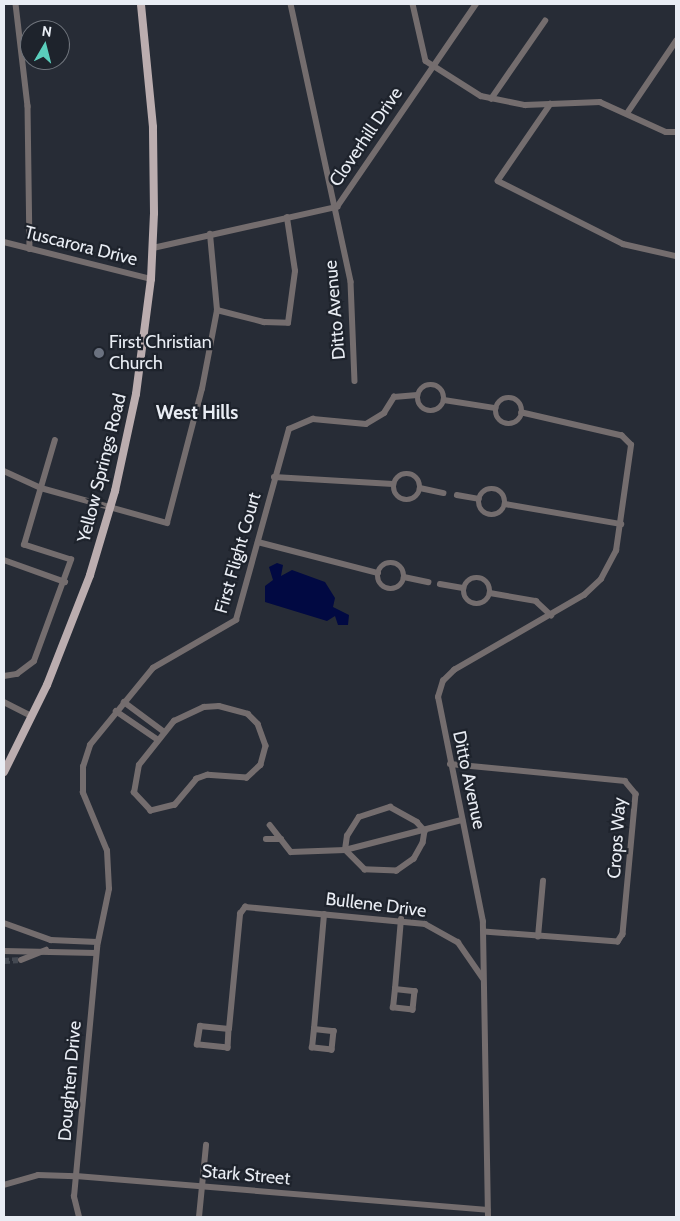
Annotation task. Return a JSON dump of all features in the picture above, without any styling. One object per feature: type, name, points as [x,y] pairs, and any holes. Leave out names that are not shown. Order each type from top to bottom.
[{"type":"main road","name":"Yellow Springs Road","points":[[4,772],[32,716],[76,614],[111,506],[136,394],[151,279],[153,248],[153,127],[141,4]]},
{"type":"street","points":[[16,4],[28,106],[30,249]]},
{"type":"street","name":"Ditto Avenue","points":[[292,4],[337,207],[351,282],[355,381]]},
{"type":"street","points":[[413,4],[424,58],[432,66],[491,99],[551,104],[594,102],[628,112],[666,132],[676,132]]},
{"type":"street","name":"Cloverhill Drive","points":[[153,248],[337,207],[476,4]]},
{"type":"street","points":[[491,99],[545,21]]},
{"type":"street","points":[[628,112],[676,41]]},
{"type":"street","points":[[551,104],[498,181],[623,244],[676,256]]},
{"type":"street","points":[[217,310],[264,322],[288,323],[295,271],[287,218]]},
{"type":"street","points":[[4,471],[41,488],[111,506],[167,524],[202,389],[217,310],[210,234]]},
{"type":"street","name":"Tuscarora Drive","points":[[4,242],[151,279]]},
{"type":"street","points":[[433,384],[442,390],[444,400],[438,409],[428,411],[420,405],[417,395],[423,386],[433,384]]},
{"type":"street","name":"First Flight Court","points":[[97,948],[110,872],[104,840],[85,800],[82,777],[90,745],[153,668],[176,652],[233,625],[258,542],[286,434],[295,424],[313,419],[358,425],[371,422],[394,397],[417,395]]},
{"type":"street","points":[[511,398],[520,403],[522,413],[516,422],[506,424],[498,418],[496,408],[501,400],[511,398]]},
{"type":"street","points":[[444,400],[496,408]]},
{"type":"street","name":"Ditto Avenue","points":[[488,1217],[483,979],[484,932],[438,697],[443,681],[454,670],[550,615],[601,579],[614,559],[621,524],[629,441],[522,413]]},
{"type":"street","points":[[4,676],[17,674],[34,662],[65,582],[71,560],[24,545],[55,440]]},
{"type":"street","points":[[274,478],[394,484],[409,473],[420,488],[443,493]]},
{"type":"street","points":[[394,484],[396,494],[404,500],[415,498],[420,488]]},
{"type":"street","points":[[494,489],[503,494],[505,504],[501,512],[487,515],[479,499],[485,491],[494,489]]},
{"type":"street","points":[[457,495],[479,499]]},
{"type":"street","points":[[505,504],[621,524]]},
{"type":"street","points":[[258,542],[378,573]]},
{"type":"street","points":[[4,560],[65,582]]},
{"type":"street","points":[[378,573],[392,562],[404,577],[428,582]]},
{"type":"street","points":[[378,573],[380,583],[389,589],[399,586],[404,577]]},
{"type":"street","points":[[440,584],[463,588],[479,577],[490,593],[536,601],[550,615]]},
{"type":"street","points":[[463,588],[468,601],[474,604],[481,604],[490,593]]},
{"type":"street","points":[[4,702],[32,716]]},
{"type":"street","points":[[124,702],[163,731]]},
{"type":"street","points":[[204,707],[232,708],[258,724],[266,756],[246,778],[202,777],[175,805],[155,812],[138,800],[133,785],[139,765],[163,731],[204,707]]},
{"type":"street","points":[[116,711],[157,739]]},
{"type":"street","name":"Crops Way","points":[[450,764],[620,780],[635,789],[621,938],[607,943],[484,932]]},
{"type":"street","points":[[345,850],[355,822],[379,808],[406,812],[425,832]]},
{"type":"street","points":[[270,825],[292,852],[345,850],[425,832],[462,820]]},
{"type":"street","points":[[345,850],[365,870],[387,874],[414,859],[425,832]]},
{"type":"street","points":[[266,839],[281,839]]},
{"type":"street","points":[[538,937],[543,881]]},
{"type":"street","name":"Bullene Drive","points":[[229,1029],[242,908],[401,920],[445,932],[470,956],[483,979]]},
{"type":"street","points":[[314,1029],[334,1030],[332,1050],[312,1048],[324,914]]},
{"type":"street","points":[[395,989],[415,991],[413,1010],[393,1008],[401,920]]},
{"type":"street","points":[[4,923],[51,940],[97,948]]},
{"type":"street","points":[[4,951],[97,948]]},
{"type":"street","name":"Doughten Drive","points":[[79,1217],[76,1176],[97,948]]},
{"type":"street","points":[[20,960],[46,949]]},
{"type":"street","points":[[470,956],[484,951]]},
{"type":"street","points":[[203,1025],[229,1029],[228,1048],[197,1045],[203,1025]]},
{"type":"street","points":[[199,1217],[206,1145]]},
{"type":"street","name":"Stark Street","points":[[4,1185],[38,1175],[76,1176],[488,1210]]},
{"type":"shaded area","points":[[277,563],[283,565],[281,576],[292,570],[325,582],[335,598],[333,607],[349,615],[348,625],[338,625],[335,616],[327,621],[265,602],[265,586],[273,580],[269,567]]},
{"type":"tunnel","points":[[4,961],[21,960]]},
{"type":"place","name":"First Christian Church","points":[[99,353]]},
{"type":"district","name":"West Hills","points":[[197,413]]}]
